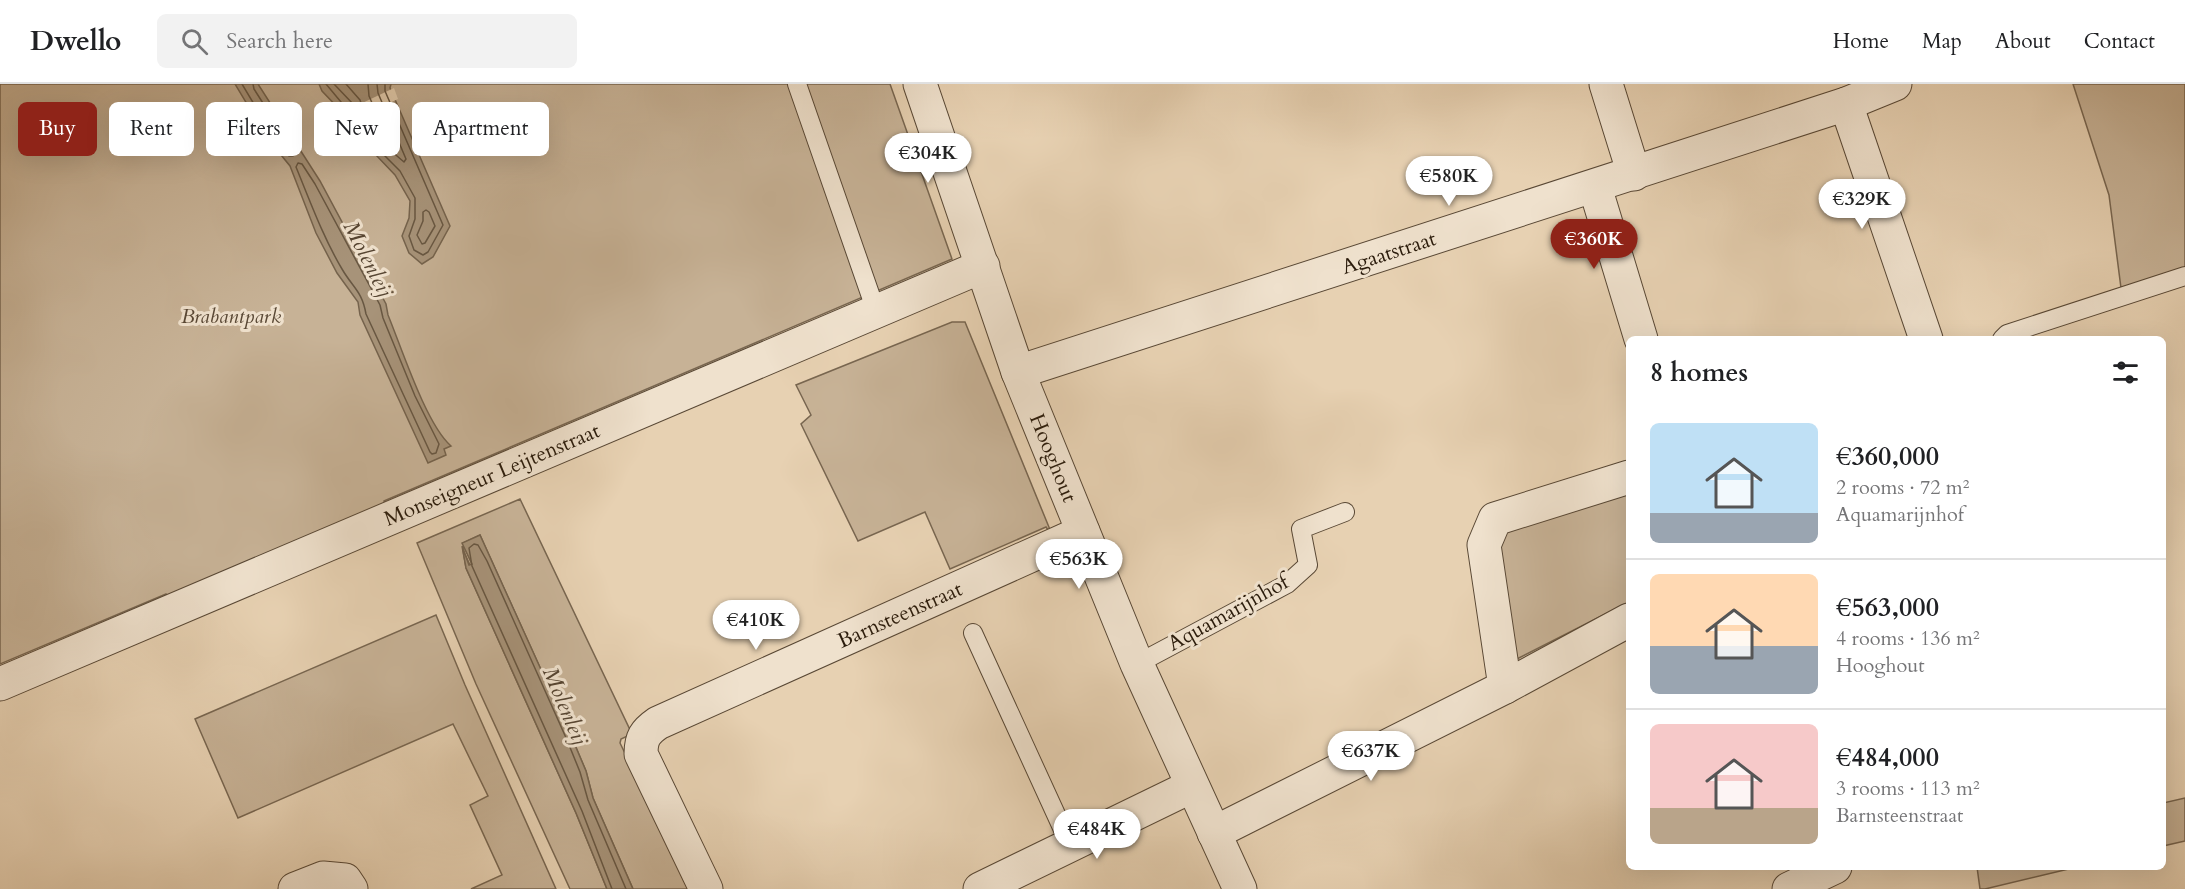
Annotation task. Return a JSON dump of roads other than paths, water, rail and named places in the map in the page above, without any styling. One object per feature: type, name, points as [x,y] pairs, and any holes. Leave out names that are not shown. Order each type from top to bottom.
[{"type":"street","points":[[1606,84],[1634,174]]},
{"type":"street","name":"Agaatstraat","points":[[1018,372],[1595,187],[1846,104],[1895,84]]},
{"type":"street","name":"Hooghout","points":[[929,86],[1018,372],[1137,664],[1240,889]]},
{"type":"street","points":[[1846,104],[1925,336]]},
{"type":"street","points":[[1595,187],[1640,336]]},
{"type":"street","name":"Monseigneur Leijtenstraat","points":[[0,684],[984,266]]},
{"type":"street","points":[[1505,687],[1484,545],[1495,519],[1626,478]]},
{"type":"street","name":"Barnsteenstraat","points":[[705,889],[641,754],[643,735],[658,723],[1083,532]]},
{"type":"street","points":[[1214,833],[1505,687],[1626,622]]},
{"type":"street","points":[[980,889],[1192,786]]},
{"type":"street","points":[[1789,889],[1829,870]]},
{"type":"street","points":[[295,889],[322,878],[345,880],[351,889]]},
{"type":"lane","points":[[797,84],[876,311]]},
{"type":"lane","points":[[2005,336],[2185,276]]},
{"type":"lane","name":"Aquamarijnhof","points":[[1137,664],[1287,584],[1308,565],[1301,529],[1345,513]]},
{"type":"lane","points":[[973,633],[1070,845]]},
{"type":"water","points":[[235,84],[258,84],[270,102],[246,102]]},
{"type":"water","points":[[319,84],[391,84],[390,88],[396,102],[332,102]]},
{"type":"water","points":[[400,111],[412,139],[412,156],[420,156],[450,226],[433,257],[422,264],[409,253],[402,236],[409,218],[410,201],[395,175],[377,156],[400,156]]},
{"type":"water","points":[[302,153],[320,181],[386,304],[407,366],[424,404],[451,446],[444,449],[446,455],[428,463],[360,315],[358,302],[337,273],[316,233],[290,166],[282,156],[302,156]]},
{"type":"water","points":[[480,535],[572,738],[586,771],[593,798],[633,889],[607,889],[576,813],[466,568],[462,546],[469,565],[472,564],[462,543]]},
{"type":"water label","name":"Molenleij","points":[[368,259]]},
{"type":"water label","name":"Molenleij","points":[[565,706]]},
{"type":"park label","name":"Brabantpark","points":[[231,316]]}]
